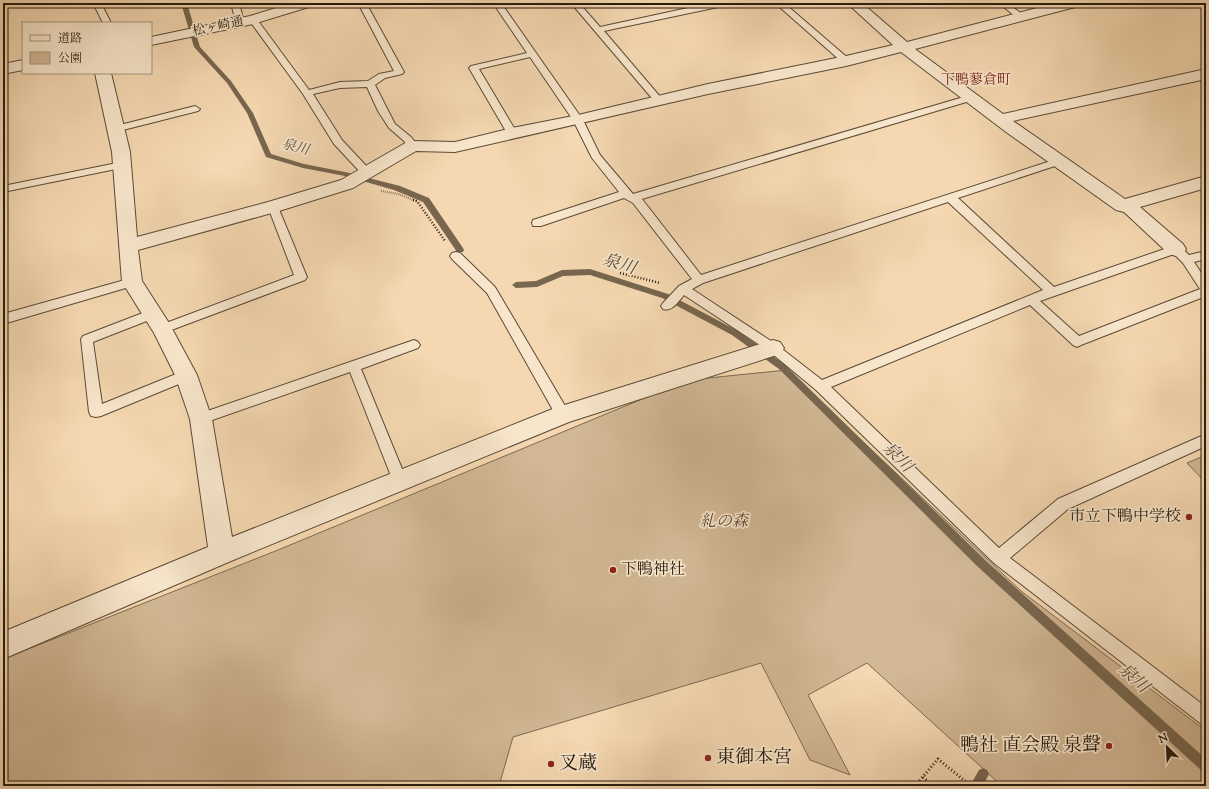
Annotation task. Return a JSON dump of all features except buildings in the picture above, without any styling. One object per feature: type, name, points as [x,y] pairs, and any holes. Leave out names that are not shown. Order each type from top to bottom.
[{"type":"street","name":"松ヶ崎通","points":[[152,41],[246,21],[307,3]]},
{"type":"street","points":[[854,3],[904,47],[970,98],[1001,119],[1057,162],[1122,206],[1130,207],[1182,254]]},
{"type":"street","points":[[128,246],[273,207],[345,185],[412,146],[455,148],[512,133],[846,61],[1074,3]]},
{"type":"street","points":[[3,69],[22,65]]},
{"type":"street","points":[[103,74],[121,152],[132,282],[158,322],[186,375],[201,419],[222,553]]},
{"type":"street","points":[[1001,119],[1206,74]]},
{"type":"street","points":[[1122,206],[1206,182]]},
{"type":"street","points":[[3,646],[222,553],[563,415],[773,348]]},
{"type":"lane","points":[[3,5],[15,3]]},
{"type":"lane","points":[[97,3],[106,22]]},
{"type":"lane","points":[[235,3],[246,21],[307,93],[338,142],[366,172]]},
{"type":"lane","points":[[307,93],[340,84],[370,84],[382,76],[399,72],[362,3]]},
{"type":"lane","points":[[497,3],[578,120],[596,156],[629,195],[637,200],[699,280]]},
{"type":"lane","points":[[575,3],[659,101]]},
{"type":"lane","points":[[599,30],[723,3]]},
{"type":"lane","points":[[779,3],[846,61]]},
{"type":"lane","points":[[1003,3],[1020,16]]},
{"type":"lane","points":[[512,133],[474,68],[533,54]]},
{"type":"lane","points":[[370,84],[393,127],[408,138],[412,146]]},
{"type":"lane","points":[[537,223],[629,195],[970,98]]},
{"type":"lane","points":[[116,128],[195,109]]},
{"type":"lane","points":[[667,306],[683,289],[699,280],[1057,162]]},
{"type":"lane","points":[[3,188],[122,165]]},
{"type":"lane","points":[[950,197],[1052,292]]},
{"type":"lane","points":[[186,375],[96,412],[87,339],[158,322],[301,276],[273,207]]},
{"type":"lane","points":[[1032,300],[1077,342],[1206,290],[1182,254]]},
{"type":"lane","points":[[821,386],[1052,292],[1182,254],[1206,255]]},
{"type":"lane","points":[[456,256],[491,290],[563,415]]},
{"type":"lane","points":[[3,319],[132,282]]},
{"type":"lane","points":[[683,289],[773,348],[821,386],[998,558],[1206,717]]},
{"type":"lane","points":[[201,419],[414,344]]},
{"type":"lane","points":[[353,365],[400,481]]},
{"type":"lane","points":[[998,558],[1063,504],[1206,440]]},
{"type":"path","points":[[345,185],[358,184],[417,200],[456,256]]},
{"type":"path","points":[[620,272],[683,289]]},
{"type":"path","points":[[915,786],[938,759],[971,786]]},
{"type":"path","points":[[923,777],[933,786]]},
{"type":"green space","name":"糺の森","points":[[787,370],[1021,591],[1206,731],[1206,786],[1002,786],[867,663],[808,695],[850,775],[810,760],[761,663],[513,737],[499,786],[3,786],[3,659],[278,550],[688,380]]},
{"type":"green space","points":[[1206,455],[1206,483],[1187,463]]},
{"type":"waterway","name":"泉川","points":[[184,3],[197,47],[229,82],[250,113],[268,155],[303,166],[345,174],[397,188],[426,200],[460,250]]},
{"type":"waterway","name":"泉川","points":[[516,285],[537,284],[562,273],[590,272],[665,296],[735,333],[782,367],[981,563],[1206,767]]},
{"type":"waterway","points":[[976,786],[983,774]]},
{"type":"place","name":"市立下鴨中学校","points":[[1189,517]]},
{"type":"place","name":"下鴨神社","points":[[613,570]]},
{"type":"place","name":"鴨社 直会殿 泉聲","points":[[1109,746]]},
{"type":"place","name":"東御本宮","points":[[708,758]]},
{"type":"place","name":"叉蔵","points":[[551,764]]},
{"type":"district","name":"下鴨蓼倉町","points":[[976,81]]}]
